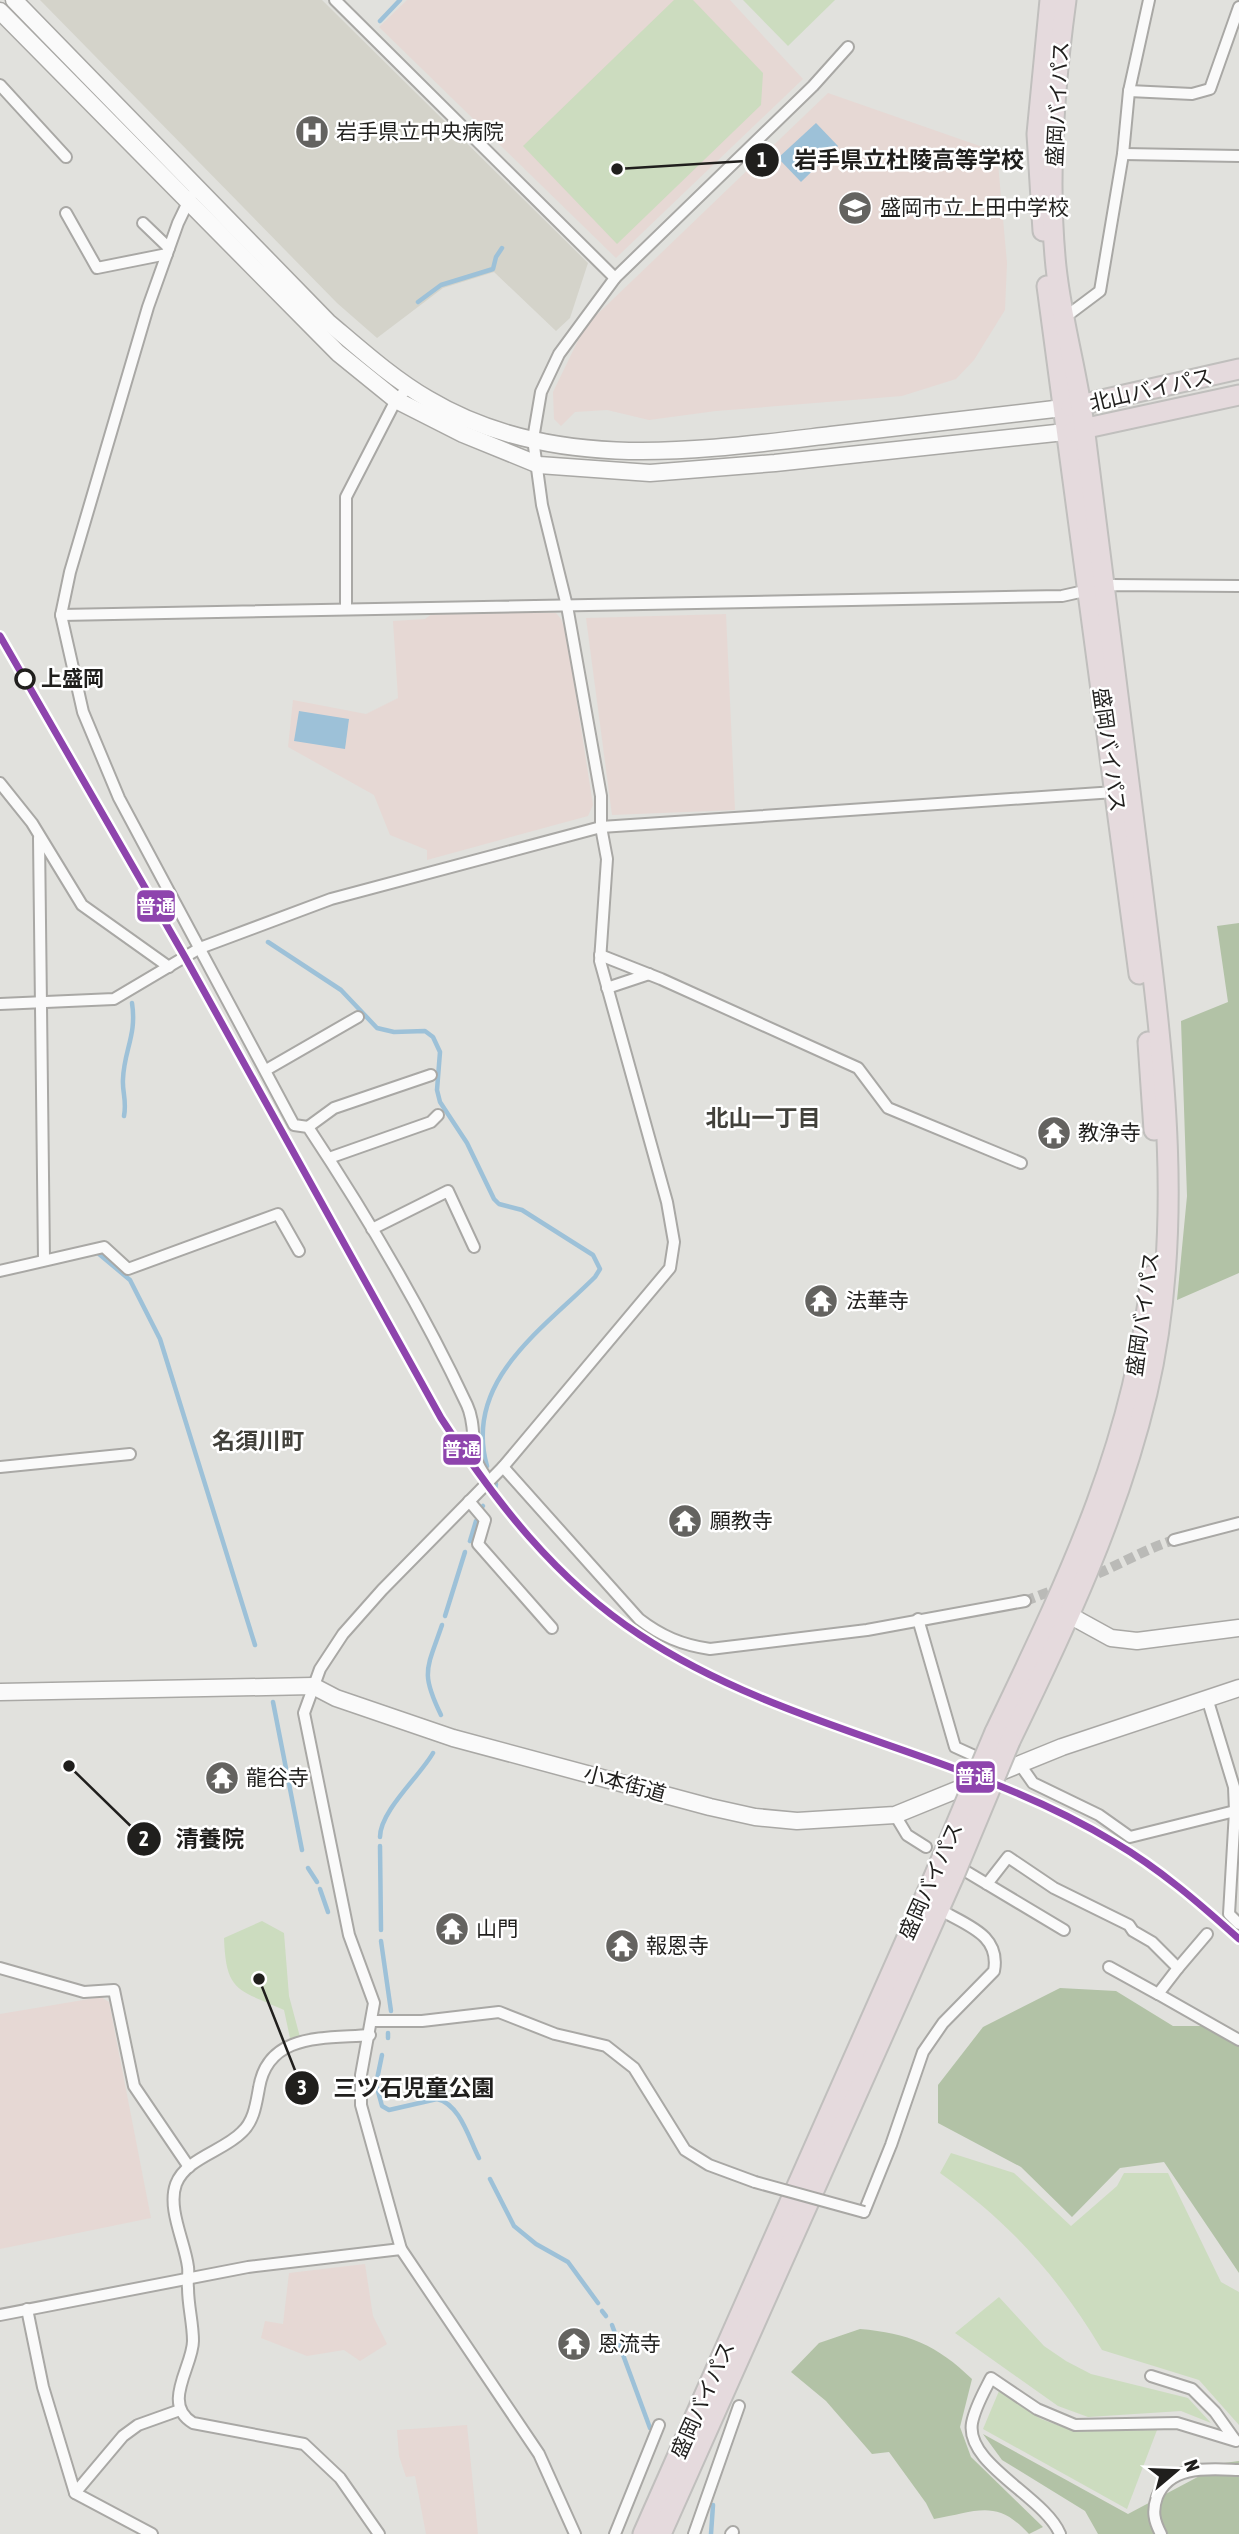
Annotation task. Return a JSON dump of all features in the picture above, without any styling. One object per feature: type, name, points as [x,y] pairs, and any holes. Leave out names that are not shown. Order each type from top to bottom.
[{"type":"highway","name":"盛岡バイパス","points":[[1050,0],[1037,134],[1048,302],[1072,407],[1085,429],[1094,588],[1115,792],[1150,1066],[1155,1182],[1152,1265],[1142,1347],[1122,1434],[1063,1612]]},
{"type":"highway","name":"盛岡バイパス","points":[[661,2534],[939,1909],[1003,1737],[1114,1506],[1148,1392],[1161,1310],[1167,1199],[1166,1087],[1094,588],[1065,432],[1072,407],[1056,265],[1053,149],[1058,56],[1066,0]]},
{"type":"highway","name":"北山バイパス","points":[[1072,407],[1239,369]]},
{"type":"highway","name":"北山バイパス","points":[[1065,432],[1239,395]]},
{"type":"highway","name":"盛岡バイパス","points":[[643,2534],[687,2435],[952,1874]]},
{"type":"street","points":[[15,0],[328,322],[428,400],[467,418],[533,439],[568,446],[645,453],[721,448],[1072,407]]},
{"type":"street","points":[[335,0],[615,278]]},
{"type":"street","points":[[1064,318],[1100,291],[1124,153],[1129,91],[1149,0]]},
{"type":"street","points":[[1129,91],[1192,94],[1210,89],[1239,7]]},
{"type":"street","points":[[0,11],[338,353],[396,400],[463,434],[538,465],[650,473],[775,464],[1065,432]]},
{"type":"street","points":[[575,2534],[555,2482],[539,2454],[401,2249],[361,2105],[361,2075],[374,2003],[349,1935],[304,1713],[320,1669],[343,1634],[382,1590],[503,1467],[670,1268],[674,1242],[667,1202],[600,956],[607,859],[601,827],[601,796],[567,606],[542,505],[533,439],[541,392],[559,354],[615,278],[813,86],[848,47]]},
{"type":"street","points":[[0,85],[66,157]]},
{"type":"street","points":[[1124,153],[1239,156]]},
{"type":"street","points":[[195,184],[168,251],[70,572],[61,615],[83,712],[119,798],[294,1125],[308,1127],[334,1108],[431,1075]]},
{"type":"street","points":[[66,214],[97,268],[168,251]]},
{"type":"street","points":[[143,223],[168,251]]},
{"type":"street","points":[[346,607],[346,497],[396,400],[410,386]]},
{"type":"street","points":[[61,615],[346,607],[567,606],[1062,596],[1094,588],[1239,586]]},
{"type":"street","points":[[0,783],[32,823],[82,905],[169,967]]},
{"type":"street","points":[[0,1004],[114,999],[200,948],[331,899],[601,827],[1115,792]]},
{"type":"street","points":[[39,838],[44,1259]]},
{"type":"street","points":[[600,956],[649,974],[858,1068],[888,1108],[1021,1163]]},
{"type":"street","points":[[607,988],[649,974]]},
{"type":"street","points":[[266,1070],[358,1017]]},
{"type":"street","points":[[329,1158],[431,1122],[438,1115]]},
{"type":"street","points":[[308,1127],[372,1229],[469,1410],[476,1460],[488,1481]]},
{"type":"street","points":[[372,1229],[448,1191],[474,1247]]},
{"type":"street","points":[[0,1271],[104,1247],[128,1269],[278,1214],[299,1251]]},
{"type":"street","points":[[0,1466],[130,1454]]},
{"type":"street","points":[[503,1467],[639,1619],[678,1643],[710,1649],[846,1633],[1025,1601]]},
{"type":"street","points":[[469,1501],[485,1520],[478,1544],[552,1628]]},
{"type":"street","points":[[1174,1540],[1239,1522]]},
{"type":"street","points":[[1063,1612],[1111,1638],[1138,1641],[1239,1628]]},
{"type":"street","points":[[918,1619],[955,1747],[977,1757],[1007,1758],[1021,1766],[1033,1783],[1099,1815],[1130,1837],[1235,1811]]},
{"type":"street","name":"小本街道","points":[[0,1692],[313,1686],[336,1698],[453,1738],[755,1817],[845,1820],[895,1815],[1021,1766],[1062,1747],[1239,1688]]},
{"type":"street","points":[[1207,1698],[1234,1787],[1235,1885],[1229,1913],[1239,1924]]},
{"type":"street","points":[[895,1815],[907,1835],[926,1847]]},
{"type":"street","points":[[987,1884],[1009,1857],[1054,1888],[1129,1925],[1133,1931],[1152,1942],[1178,1968]]},
{"type":"street","points":[[952,1874],[987,1884],[1064,1930]]},
{"type":"street","points":[[372,2021],[422,2021],[499,2012],[555,2034],[606,2046],[634,2068],[685,2150],[709,2165],[755,2182],[864,2212],[891,2145],[922,2052],[943,2023],[994,1971],[996,1951],[986,1936],[939,1909]]},
{"type":"street","points":[[1158,1994],[1208,1934]]},
{"type":"street","points":[[1109,1967],[1239,2040]]},
{"type":"street","points":[[0,1968],[84,1992],[114,1990],[134,2086],[189,2167]]},
{"type":"street","points":[[370,2035],[303,2041],[274,2054],[262,2071],[248,2125],[241,2134],[189,2167],[179,2178],[174,2196],[188,2278],[193,2345],[183,2370],[180,2410],[185,2419],[193,2423],[292,2442],[312,2449],[340,2478],[379,2534]]},
{"type":"street","points":[[0,2315],[248,2267],[401,2249]]},
{"type":"street","points":[[27,2309],[43,2387],[75,2493],[152,2534]]},
{"type":"street","points":[[1152,2376],[1192,2389],[1215,2412],[1238,2442]]},
{"type":"street","points":[[1060,2534],[1044,2511],[986,2458],[974,2443],[972,2422],[991,2378],[1037,2409],[1075,2425],[1177,2423],[1238,2442]]},
{"type":"street","points":[[694,2534],[714,2484],[728,2432],[739,2406]]},
{"type":"street","points":[[75,2493],[130,2431],[180,2410]]},
{"type":"street","points":[[714,2415],[727,2425],[728,2432]]},
{"type":"street","points":[[615,2534],[659,2426]]},
{"type":"street","points":[[1161,2534],[1154,2511],[1160,2489],[1168,2482],[1188,2471],[1239,2470]]},
{"type":"shaded area","name":"岩手県立中央病院","points":[[40,0],[322,0],[588,263],[570,318],[556,331],[494,272],[443,288],[377,338],[337,303]]},
{"type":"shaded area","points":[[407,0],[730,0],[803,79],[616,258],[379,27]]},
{"type":"shaded area","name":"盛岡市立上田中学校","points":[[828,93],[997,152],[1007,263],[1005,310],[974,360],[956,379],[902,396],[716,411],[649,420],[607,410],[575,412],[561,426],[554,419],[553,392],[585,326]]},
{"type":"shaded area","points":[[433,613],[556,613],[561,619],[566,632],[593,805],[588,816],[427,860],[427,850],[390,835],[374,795],[288,747],[293,700],[366,714],[398,698],[393,621],[425,619]]},
{"type":"shaded area","points":[[726,614],[735,810],[612,815],[586,618]]},
{"type":"shaded area","points":[[101,1997],[109,2002],[151,2218],[0,2249],[0,2014]]},
{"type":"shaded area","points":[[365,2264],[373,2316],[387,2344],[360,2361],[344,2350],[307,2356],[261,2338],[265,2321],[283,2324],[289,2273]]},
{"type":"shaded area","points":[[467,2425],[478,2534],[426,2534],[415,2476],[406,2477],[399,2456],[397,2430]]},
{"type":"green space","points":[[674,0],[693,0],[763,73],[761,105],[617,244],[523,146]]},
{"type":"green space","points":[[743,0],[835,0],[788,46]]},
{"type":"green space","points":[[1239,923],[1239,1273],[1177,1300],[1187,1196],[1181,1021],[1228,1002],[1217,926]]},
{"type":"green space","points":[[262,1921],[284,1933],[289,1996],[300,2037],[290,2038],[284,2010],[238,1987],[228,1970],[224,1938]]},
{"type":"green space","points":[[1060,1988],[1116,1991],[1173,2026],[1206,2026],[1239,2045],[1239,2273],[1164,2162],[1120,2168],[1072,2217],[1021,2167],[938,2123],[938,2085],[983,2027]]},
{"type":"green space","points":[[951,2153],[1014,2173],[1071,2226],[1117,2186],[1124,2173],[1168,2173],[1221,2282],[1239,2292],[1239,2425],[1199,2380],[1102,2350],[1068,2298],[1031,2253],[989,2212],[940,2173]]},
{"type":"green space","points":[[999,2297],[1044,2346],[1066,2361],[1091,2374],[1188,2398],[1211,2423],[1181,2411],[1088,2417],[1058,2406],[955,2333]]},
{"type":"green space","points":[[860,2329],[893,2334],[921,2343],[946,2357],[972,2379],[960,2427],[971,2457],[1043,2527],[1029,2534],[1006,2515],[985,2510],[934,2519],[926,2503],[889,2452],[872,2454],[826,2401],[791,2372],[819,2343]]},
{"type":"green space","points":[[999,2391],[1041,2419],[1074,2431],[1157,2430],[1127,2509],[983,2429]]},
{"type":"green space","points":[[983,2434],[1128,2514],[1224,2463],[1239,2461],[1239,2534],[1098,2534],[1085,2511],[1002,2460]]},
{"type":"water","points":[[816,123],[838,146],[801,182],[778,158]]},
{"type":"water","points":[[299,711],[349,719],[345,749],[294,741]]},
{"type":"waterway","points":[[380,21],[400,0]]},
{"type":"waterway","points":[[418,302],[441,285],[493,269],[502,248]]},
{"type":"waterway","points":[[268,942],[341,990],[377,1028],[394,1032],[425,1031],[433,1037],[440,1052],[437,1090],[440,1102],[467,1143],[494,1199],[499,1204],[522,1210],[593,1255],[600,1269],[512,1359],[497,1383],[486,1408],[483,1436],[487,1466]]},
{"type":"waterway","points":[[124,1116],[123,1079],[132,1033],[132,1003]]},
{"type":"waterway","points":[[99,1254],[130,1280],[160,1339],[255,1645]]},
{"type":"waterway","points":[[494,1494],[496,1484]]},
{"type":"waterway","points":[[470,1541],[476,1521]]},
{"type":"waterway","points":[[445,1616],[465,1552]]},
{"type":"waterway","points":[[441,1715],[430,1689],[428,1670],[442,1625]]},
{"type":"waterway","points":[[273,1702],[302,1850]]},
{"type":"waterway","points":[[380,1837],[386,1816],[433,1753]]},
{"type":"waterway","points":[[380,1846],[381,1930]]},
{"type":"waterway","points":[[308,1868],[317,1882]]},
{"type":"waterway","points":[[320,1889],[328,1912]]},
{"type":"waterway","points":[[381,1941],[391,2011]]},
{"type":"waterway","points":[[388,2033],[388,2038]]},
{"type":"waterway","points":[[382,2055],[376,2084],[382,2106],[389,2110],[437,2099],[445,2102],[463,2123],[479,2158]]},
{"type":"waterway","points":[[490,2179],[514,2226],[536,2244],[568,2262],[598,2303]]},
{"type":"waterway","points":[[602,2311],[606,2316]]},
{"type":"waterway","points":[[612,2325],[650,2428]]},
{"type":"waterway","points":[[711,2534],[713,2505]]},
{"type":"tunnel","points":[[1084,1579],[1174,1540]]},
{"type":"tunnel","points":[[1025,1601],[1062,1587]]},
{"type":"transit line","name":"普通","points":[[0,636],[185,957],[441,1418],[506,1509],[554,1564],[581,1590],[640,1635],[696,1668],[815,1719],[998,1785],[1057,1811],[1114,1842],[1163,1875],[1239,1939]]},
{"type":"place","name":"岩手県立中央病院","points":[[312,132]]},
{"type":"place","name":"岩手県立杜陵高等学校","points":[[617,169]]},
{"type":"place","name":"盛岡市立上田中学校","points":[[855,208]]},
{"type":"place","name":"上盛岡","points":[[25,679]]},
{"type":"place","name":"教浄寺","points":[[1054,1133]]},
{"type":"place","name":"法華寺","points":[[821,1301]]},
{"type":"place","name":"願教寺","points":[[685,1521]]},
{"type":"place","name":"清養院","points":[[69,1766]]},
{"type":"place","name":"龍谷寺","points":[[222,1778]]},
{"type":"place","name":"山門","points":[[452,1929]]},
{"type":"place","name":"報恩寺","points":[[622,1946]]},
{"type":"place","name":"三ツ石児童公園","points":[[259,1979]]},
{"type":"place","name":"恩流寺","points":[[574,2344]]},
{"type":"district","name":"北山一丁目","points":[[763,1118]]},
{"type":"district","name":"名須川町","points":[[258,1441]]}]
